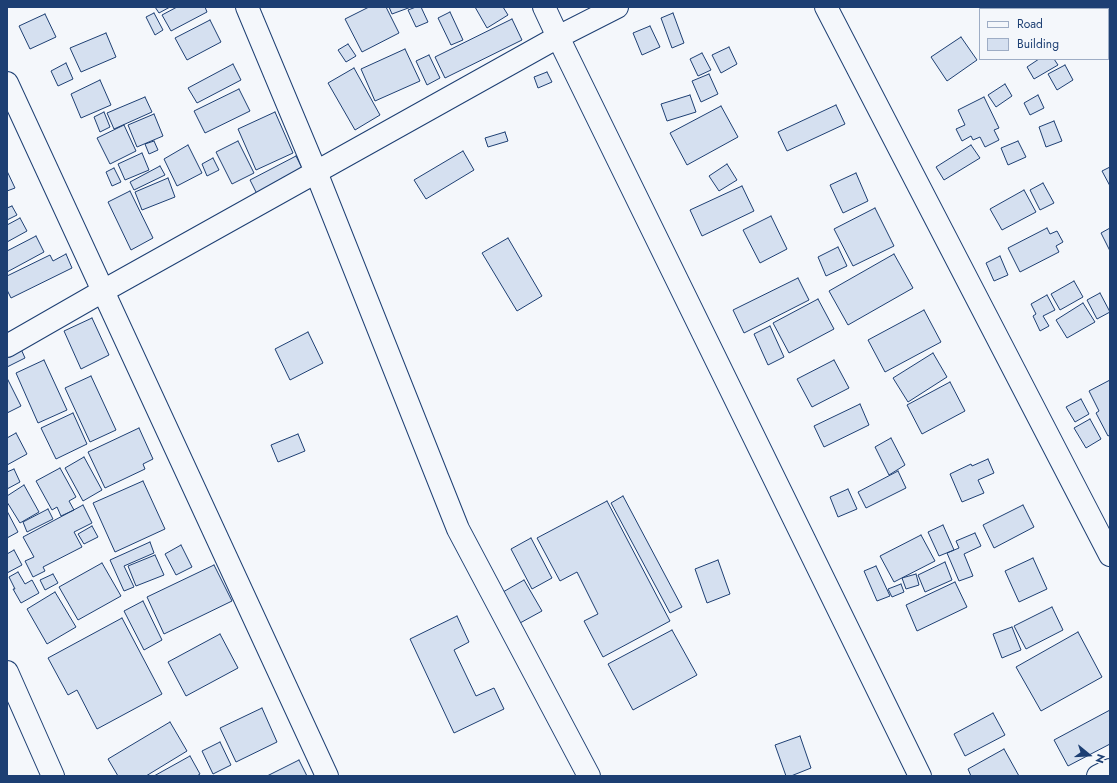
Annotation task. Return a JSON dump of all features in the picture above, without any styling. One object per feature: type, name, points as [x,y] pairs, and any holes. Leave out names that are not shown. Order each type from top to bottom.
[{"type":"street","points":[[248,7],[316,172],[458,528],[589,776]]},
{"type":"street","points":[[544,7],[920,776]]},
{"type":"street","points":[[7,346],[558,37],[617,7]]},
{"type":"street","points":[[826,7],[1110,555]]},
{"type":"street","points":[[7,83],[327,776]]},
{"type":"street","points":[[7,672],[53,776]]},
{"type":"street","points":[[1098,776],[1110,770]]},
{"type":"building","points":[[155,7],[170,7],[159,13]]},
{"type":"building","points":[[177,7],[205,7],[207,12],[171,31],[162,15]]},
{"type":"building","points":[[369,7],[386,7],[399,33],[362,52],[345,19]]},
{"type":"building","points":[[389,7],[411,7],[392,14]]},
{"type":"building","points":[[421,7],[428,22],[416,27],[408,10]]},
{"type":"building","points":[[475,7],[503,7],[508,15],[487,28]]},
{"type":"building","points":[[450,12],[463,40],[451,45],[438,18]]},
{"type":"building","points":[[154,13],[163,30],[155,35],[146,17]]},
{"type":"building","points":[[673,13],[684,43],[672,48],[661,18]]},
{"type":"building","points":[[45,14],[56,37],[30,49],[19,26]]},
{"type":"building","points":[[512,19],[522,40],[445,78],[435,57]]},
{"type":"building","points":[[210,20],[221,42],[187,60],[175,38]]},
{"type":"building","points":[[650,26],[660,47],[642,55],[633,33]]},
{"type":"building","points":[[106,33],[116,57],[81,72],[70,48]]},
{"type":"building","points":[[961,37],[977,60],[947,81],[931,57]]},
{"type":"building","points":[[348,44],[356,56],[346,62],[338,50]]},
{"type":"building","points":[[729,47],[737,64],[721,73],[712,55]]},
{"type":"building","points":[[405,49],[420,81],[375,101],[361,69]]},
{"type":"building","points":[[702,53],[711,70],[698,76],[690,59]]},
{"type":"building","points":[[429,55],[440,78],[427,85],[416,61]]},
{"type":"building","points":[[1038,60],[1055,60],[1058,65],[1034,79],[1027,67]]},
{"type":"building","points":[[66,63],[73,79],[58,86],[51,71]]},
{"type":"building","points":[[233,64],[241,80],[197,103],[188,88]]},
{"type":"building","points":[[1065,65],[1073,80],[1057,90],[1048,74]]},
{"type":"building","points":[[354,68],[380,115],[355,130],[328,83]]},
{"type":"building","points":[[547,72],[552,82],[538,88],[534,77]]},
{"type":"building","points":[[709,74],[718,94],[701,102],[692,81]]},
{"type":"building","points":[[100,80],[111,105],[81,118],[71,94]]},
{"type":"building","points":[[1005,84],[1012,96],[996,107],[988,95]]},
{"type":"building","points":[[239,89],[250,111],[205,133],[194,111]]},
{"type":"building","points":[[690,95],[696,112],[667,121],[661,104]]},
{"type":"building","points":[[1038,95],[1044,108],[1030,115],[1024,103]]},
{"type":"building","points":[[145,97],[152,112],[114,129],[107,113]]},
{"type":"building","points":[[984,97],[999,128],[994,130],[999,140],[985,147],[980,137],[973,140],[971,136],[962,141],[956,129],[965,125],[958,110]]},
{"type":"building","points":[[836,105],[845,124],[787,151],[778,132]]},
{"type":"building","points":[[721,106],[738,137],[687,165],[670,133]]},
{"type":"building","points":[[104,112],[110,127],[100,132],[94,117]]},
{"type":"building","points":[[275,112],[293,153],[256,170],[238,129]]},
{"type":"building","points":[[154,114],[163,136],[137,147],[128,125]]},
{"type":"building","points":[[1054,121],[1062,141],[1046,147],[1039,127]]},
{"type":"building","points":[[124,125],[136,151],[110,164],[97,138]]},
{"type":"building","points":[[505,132],[508,141],[488,147],[485,138]]},
{"type":"building","points":[[154,141],[158,150],[149,154],[145,144]]},
{"type":"building","points":[[238,141],[254,173],[232,184],[216,152]]},
{"type":"building","points":[[1018,141],[1026,157],[1008,165],[1001,148]]},
{"type":"building","points":[[188,145],[202,173],[177,186],[164,159]]},
{"type":"building","points":[[971,145],[980,158],[944,180],[936,167]]},
{"type":"building","points":[[463,151],[474,170],[426,199],[414,180]]},
{"type":"building","points":[[142,153],[149,170],[125,180],[118,164]]},
{"type":"building","points":[[296,156],[304,172],[258,196],[250,180]]},
{"type":"building","points":[[213,158],[219,170],[207,176],[202,164]]},
{"type":"building","points":[[727,164],[737,180],[719,191],[709,176]]},
{"type":"building","points":[[160,166],[165,175],[134,190],[130,182]]},
{"type":"building","points":[[1110,167],[1110,186],[1102,171]]},
{"type":"building","points":[[114,168],[121,182],[112,186],[106,172]]},
{"type":"building","points":[[7,171],[15,188],[7,191]]},
{"type":"building","points":[[856,173],[868,201],[843,213],[830,185]]},
{"type":"building","points":[[168,178],[175,197],[142,210],[135,192]]},
{"type":"building","points":[[1043,183],[1054,203],[1040,210],[1030,190]]},
{"type":"building","points":[[742,186],[754,211],[702,236],[690,210]]},
{"type":"building","points":[[1024,190],[1036,212],[1002,230],[990,209]]},
{"type":"building","points":[[130,191],[153,238],[131,250],[108,202]]},
{"type":"building","points":[[12,206],[17,215],[7,220],[7,208]]},
{"type":"building","points":[[875,208],[894,246],[853,266],[834,229]]},
{"type":"building","points":[[771,216],[787,249],[760,263],[743,230]]},
{"type":"building","points":[[20,218],[27,231],[7,242],[7,225]]},
{"type":"building","points":[[1047,228],[1050,234],[1057,231],[1063,242],[1056,246],[1059,252],[1020,272],[1008,248]]},
{"type":"building","points":[[1110,228],[1110,251],[1101,233]]},
{"type":"building","points":[[36,236],[44,252],[7,272],[7,251]]},
{"type":"building","points":[[508,238],[542,296],[517,311],[482,253]]},
{"type":"building","points":[[838,247],[847,266],[826,276],[818,257]]},
{"type":"building","points":[[66,254],[72,268],[11,298],[7,290],[7,276],[50,255],[53,261]]},
{"type":"building","points":[[894,254],[913,288],[848,325],[829,291]]},
{"type":"building","points":[[1000,256],[1008,275],[994,281],[986,263]]},
{"type":"building","points":[[798,278],[809,300],[744,333],[733,310]]},
{"type":"building","points":[[1074,281],[1083,297],[1060,310],[1051,294]]},
{"type":"building","points":[[1100,293],[1110,312],[1097,319],[1087,300]]},
{"type":"building","points":[[1047,295],[1055,310],[1043,316],[1049,326],[1040,331],[1033,316],[1036,314],[1031,304]]},
{"type":"building","points":[[818,299],[834,329],[789,353],[773,323]]},
{"type":"building","points":[[1083,303],[1095,322],[1067,338],[1056,320]]},
{"type":"building","points":[[924,310],[941,342],[885,372],[868,340]]},
{"type":"building","points":[[92,318],[109,355],[81,369],[64,331]]},
{"type":"building","points":[[770,326],[784,357],[768,365],[754,334]]},
{"type":"building","points":[[308,332],[323,363],[290,380],[275,349]]},
{"type":"building","points":[[21,349],[25,358],[7,367],[7,356]]},
{"type":"building","points":[[933,353],[947,377],[908,402],[893,378]]},
{"type":"building","points":[[44,360],[67,410],[38,423],[16,373]]},
{"type":"building","points":[[834,360],[849,388],[812,407],[797,379]]},
{"type":"building","points":[[91,376],[116,430],[90,442],[65,388]]},
{"type":"building","points":[[7,378],[21,406],[7,413]]},
{"type":"building","points":[[1110,380],[1110,435],[1108,436],[1096,413],[1099,411],[1089,391]]},
{"type":"building","points":[[950,382],[965,411],[922,434],[907,405]]},
{"type":"building","points":[[1081,399],[1089,414],[1075,422],[1066,407]]},
{"type":"building","points":[[860,404],[869,425],[824,447],[814,426]]},
{"type":"building","points":[[73,413],[87,444],[56,459],[41,428]]},
{"type":"building","points":[[1090,419],[1101,439],[1086,448],[1074,428]]},
{"type":"building","points":[[139,428],[153,459],[143,464],[145,469],[105,488],[88,452]]},
{"type":"building","points":[[16,433],[27,454],[7,465],[7,438]]},
{"type":"building","points":[[298,434],[305,451],[278,462],[271,445]]},
{"type":"building","points":[[891,438],[905,465],[889,475],[875,447]]},
{"type":"building","points":[[84,457],[102,490],[83,501],[65,468]]},
{"type":"building","points":[[988,459],[994,473],[978,480],[984,493],[962,502],[950,474],[971,464],[972,466]]},
{"type":"building","points":[[60,468],[76,497],[69,501],[74,510],[61,516],[57,507],[52,510],[36,481]]},
{"type":"building","points":[[14,469],[20,482],[7,489],[7,472]]},
{"type":"building","points":[[898,471],[906,488],[866,508],[858,492]]},
{"type":"building","points":[[143,481],[165,529],[115,552],[93,503]]},
{"type":"building","points":[[24,485],[39,512],[20,523],[7,502],[7,496]]},
{"type":"building","points":[[848,489],[857,509],[838,517],[830,497]]},
{"type":"building","points":[[623,496],[682,607],[670,613],[611,503]]},
{"type":"building","points":[[607,501],[670,621],[603,657],[584,621],[598,614],[577,572],[560,581],[537,538]]},
{"type":"building","points":[[83,505],[92,523],[74,532],[82,547],[43,567],[45,571],[33,577],[25,561],[34,557],[23,537]]},
{"type":"building","points":[[1023,505],[1034,527],[994,548],[983,525]]},
{"type":"building","points":[[48,509],[53,519],[27,532],[23,522]]},
{"type":"building","points":[[7,511],[18,532],[7,538]]},
{"type":"building","points":[[943,525],[954,550],[939,556],[928,532]]},
{"type":"building","points":[[92,526],[98,537],[84,544],[78,534]]},
{"type":"building","points":[[975,533],[981,546],[964,554],[973,576],[959,581],[947,553],[959,548],[956,541]]},
{"type":"building","points":[[921,535],[935,561],[894,582],[880,556]]},
{"type":"building","points":[[531,538],[552,578],[532,589],[511,549]]},
{"type":"building","points":[[150,542],[154,553],[124,566],[134,587],[124,591],[110,560]]},
{"type":"building","points":[[181,545],[192,567],[176,575],[165,554]]},
{"type":"building","points":[[14,550],[22,565],[7,573],[7,554]]},
{"type":"building","points":[[155,555],[164,575],[136,586],[128,566]]},
{"type":"building","points":[[1033,558],[1047,589],[1019,602],[1005,571]]},
{"type":"building","points":[[718,560],[730,594],[707,603],[695,569]]},
{"type":"building","points":[[945,562],[952,580],[925,592],[918,575]]},
{"type":"building","points":[[102,563],[121,596],[78,620],[59,587]]},
{"type":"building","points":[[214,565],[232,601],[164,634],[147,597]]},
{"type":"building","points":[[876,566],[890,596],[877,601],[864,571]]},
{"type":"building","points":[[18,572],[25,584],[32,580],[39,593],[21,603],[13,589],[15,589],[9,577]]},
{"type":"building","points":[[53,574],[58,583],[45,590],[40,580]]},
{"type":"building","points":[[916,574],[919,585],[906,589],[902,578]]},
{"type":"building","points":[[524,580],[542,611],[520,623],[503,592]]},
{"type":"building","points":[[955,582],[967,607],[917,631],[906,605]]},
{"type":"building","points":[[901,584],[904,592],[892,597],[888,589]]},
{"type":"building","points":[[55,592],[76,627],[47,644],[27,609]]},
{"type":"building","points":[[143,601],[162,640],[144,650],[124,611]]},
{"type":"building","points":[[1052,607],[1063,630],[1026,649],[1014,626]]},
{"type":"building","points":[[457,616],[469,642],[454,650],[476,696],[494,688],[504,709],[454,733],[410,639]]},
{"type":"building","points":[[122,618],[162,694],[97,729],[77,690],[68,695],[48,658]]},
{"type":"building","points":[[1012,627],[1021,650],[1002,658],[993,634]]},
{"type":"building","points":[[672,630],[697,675],[633,710],[608,664]]},
{"type":"building","points":[[1078,632],[1102,677],[1041,711],[1016,667]]},
{"type":"building","points":[[220,634],[238,668],[186,696],[168,662]]},
{"type":"building","points":[[262,708],[277,742],[236,762],[220,728]]},
{"type":"building","points":[[1110,710],[1110,744],[1068,766],[1054,740]]},
{"type":"building","points":[[993,713],[1005,735],[965,756],[954,734]]},
{"type":"building","points":[[170,722],[187,751],[146,776],[118,776],[108,759]]},
{"type":"building","points":[[800,736],[811,768],[791,776],[786,776],[775,745]]},
{"type":"building","points":[[220,742],[231,765],[213,774],[202,751]]},
{"type":"building","points":[[1004,749],[1019,776],[971,776],[968,769]]},
{"type":"building","points":[[190,756],[200,774],[197,776],[154,776]]},
{"type":"building","points":[[299,760],[307,776],[267,776]]}]
